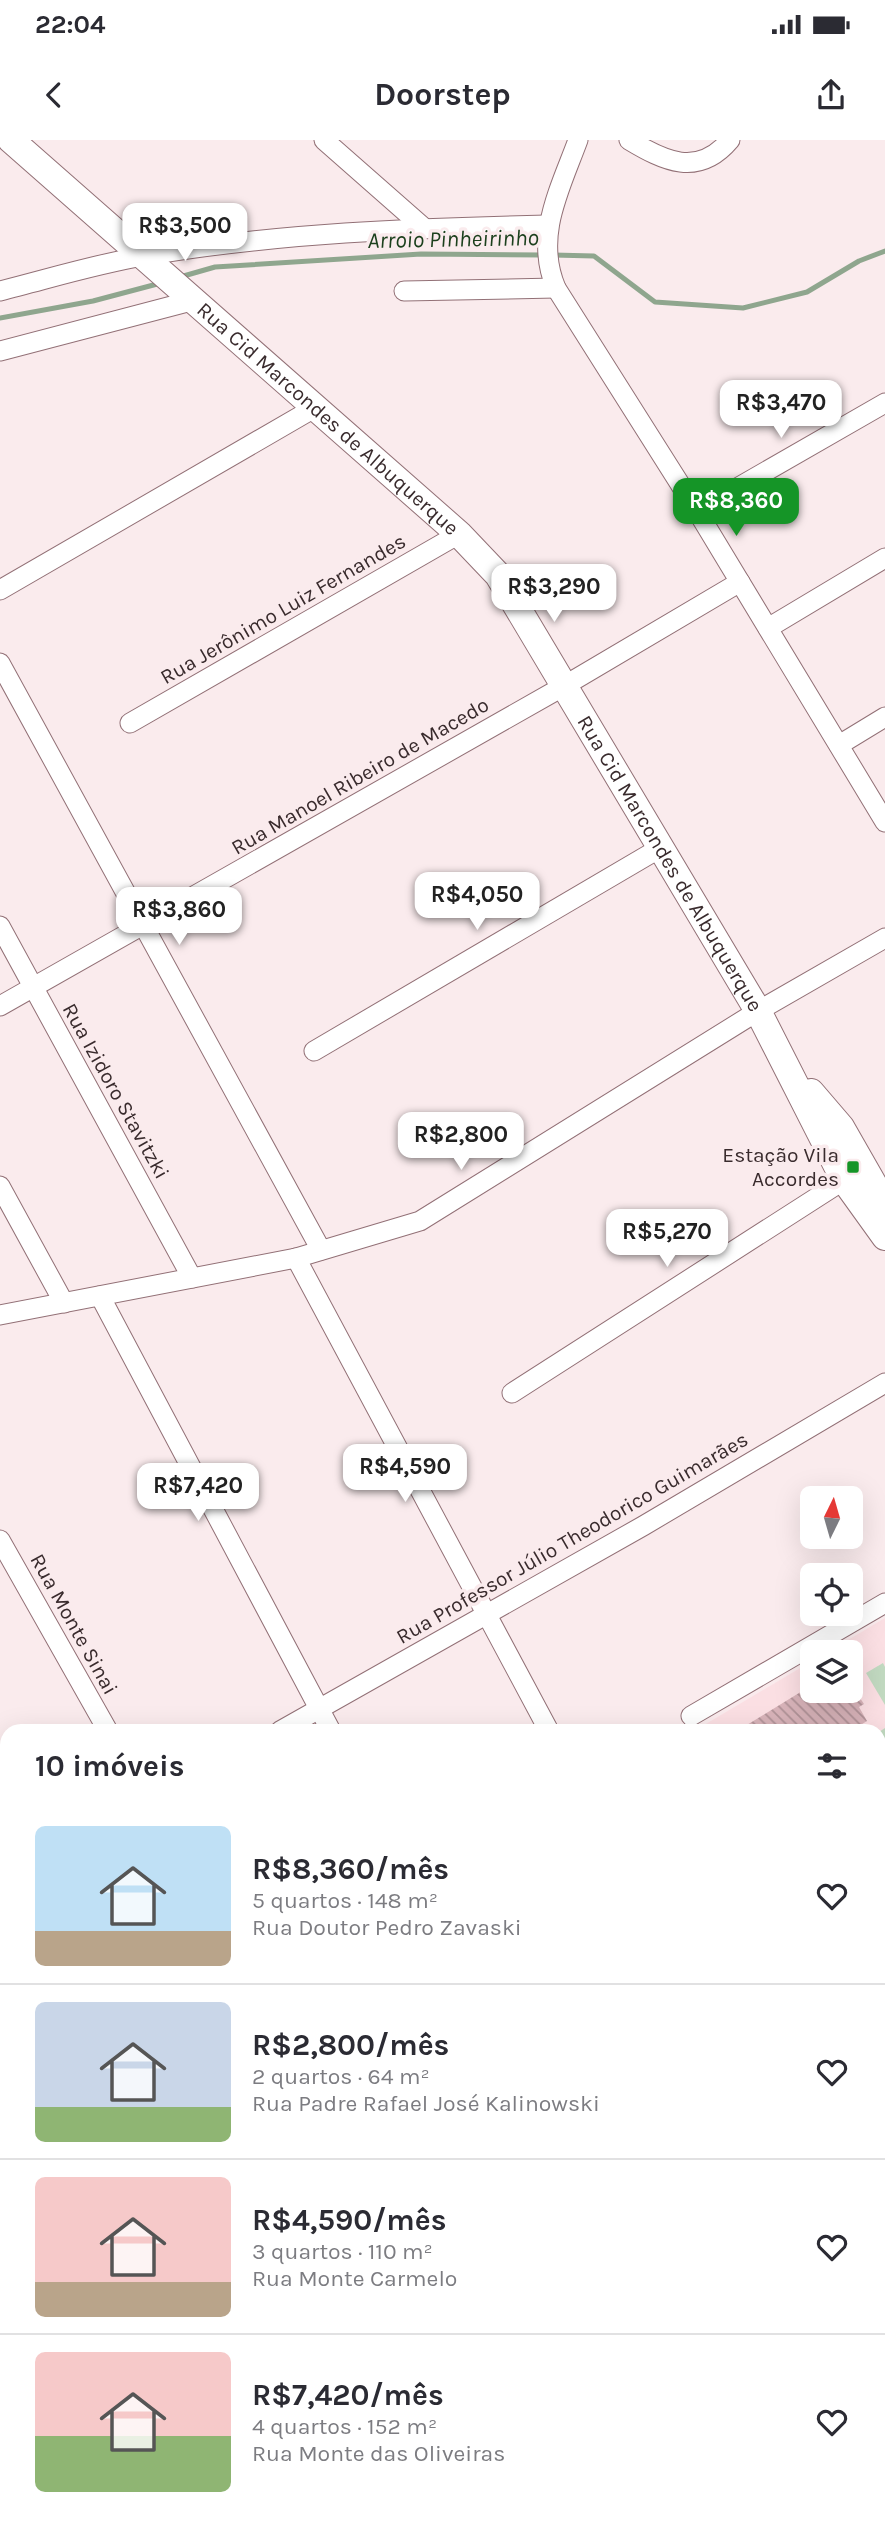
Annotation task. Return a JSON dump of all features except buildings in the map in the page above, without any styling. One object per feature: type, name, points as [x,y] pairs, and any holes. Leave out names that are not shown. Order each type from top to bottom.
[{"type":"street","name":"Rua Cid Marcondes de Albuquerque","points":[[11,140],[460,534],[498,575],[758,1012],[787,1064],[844,1180],[885,1237]]},
{"type":"street","points":[[324,140],[424,228]]},
{"type":"street","points":[[578,140],[547,233],[553,281],[885,822]]},
{"type":"street","points":[[629,140],[667,161],[682,163],[712,157],[730,140]]},
{"type":"street","points":[[0,291],[148,260],[283,239],[424,228],[547,233]]},
{"type":"street","points":[[404,290],[553,281]]},
{"type":"street","points":[[0,351],[188,298]]},
{"type":"street","points":[[697,512],[885,402]]},
{"type":"street","points":[[0,590],[316,407]]},
{"type":"street","name":"Rua Jerônimo Luiz Fernandes","points":[[130,723],[460,534]]},
{"type":"street","points":[[768,628],[885,558]]},
{"type":"street","name":"Rua Manoel Ribeiro de Macedo","points":[[0,1006],[564,687],[740,582]]},
{"type":"street","points":[[0,663],[321,1250]]},
{"type":"street","points":[[839,745],[885,717]]},
{"type":"street","points":[[314,1051],[660,848]]},
{"type":"street","name":"Rua Izidoro Stavitzki","points":[[0,926],[192,1278]]},
{"type":"street","points":[[0,1315],[296,1258],[420,1221],[758,1012],[885,938]]},
{"type":"street","name":"Rua Cid Marcondes de Albuquerque","points":[[787,1064],[841,1127],[885,1204]]},
{"type":"street","points":[[512,1393],[844,1180]]},
{"type":"street","points":[[0,1186],[64,1303]]},
{"type":"street","points":[[296,1258],[545,1724]]},
{"type":"street","points":[[100,1296],[327,1724]]},
{"type":"street","name":"Rua Professor Júlio Theodorico Guimarães","points":[[293,1724],[885,1383]]},
{"type":"street","name":"Rua Monte Sinai","points":[[0,1540],[104,1724]]},
{"type":"street","points":[[691,1716],[885,1603]]},
{"type":"shaded area","points":[[885,1618],[885,1724],[706,1724],[800,1668],[800,1703],[863,1703],[863,1640],[848,1640]]},
{"type":"green space","points":[[883,1663],[885,1667],[885,1705],[866,1673]]},
{"type":"waterway","name":"Arroio Pinheirinho","points":[[553,255],[594,256],[655,302],[743,308],[807,292],[859,261],[885,251]]},
{"type":"waterway","name":"Arroio Pinheirinho","points":[[180,277],[215,267],[421,254],[543,255]]},
{"type":"waterway","name":"Arroio Pinheirinho","points":[[0,318],[93,301],[161,283]]},
{"type":"place","name":"Estação Vila Accordes","points":[[853,1167]]}]
